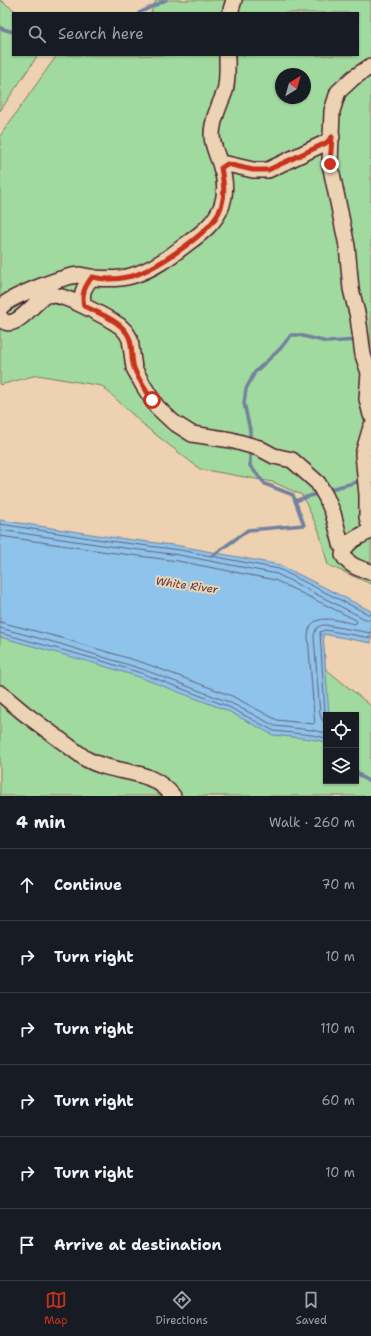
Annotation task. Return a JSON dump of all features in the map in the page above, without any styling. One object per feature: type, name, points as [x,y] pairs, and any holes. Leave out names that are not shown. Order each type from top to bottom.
[{"type":"lane","points":[[230,12],[234,0]]},
{"type":"lane","points":[[0,308],[8,301],[63,278],[80,276],[115,279],[131,276],[151,269],[206,229],[219,214],[224,197],[221,168],[214,147],[212,134],[216,114],[225,90],[227,56]]},
{"type":"lane","points":[[371,66],[353,78],[338,92],[332,111],[330,164],[347,246],[351,289],[358,317],[363,355],[369,373],[367,399],[371,414]]},
{"type":"lane","points":[[221,168],[227,164],[253,170],[268,170],[326,143],[332,137]]},
{"type":"lane","points":[[84,306],[82,296],[92,277]]},
{"type":"lane","points":[[0,317],[8,323],[18,320],[37,302],[48,295],[54,295],[73,301],[113,321],[126,332],[130,339],[134,368],[154,404],[173,422],[192,434],[231,440],[259,448],[274,456],[292,460],[318,483],[333,513],[344,550]]},
{"type":"lane","points":[[371,427],[363,454],[367,495],[367,518],[371,530],[346,546],[343,555],[347,562],[371,572]]},
{"type":"lane","points":[[0,693],[24,714],[86,760],[109,769],[139,773],[151,778],[168,790],[173,796]]},
{"type":"green space","points":[[0,0],[17,12],[12,12],[12,56],[37,56],[0,111]]},
{"type":"green space","points":[[156,0],[371,0],[371,584],[328,565],[319,531],[302,495],[273,482],[200,469],[146,427],[102,386],[37,375],[0,385],[0,136],[56,56],[359,56],[359,12],[151,12]]},
{"type":"green space","points":[[0,608],[310,656],[371,706],[371,796],[0,796]]},
{"type":"water","name":"White River","points":[[0,520],[180,546],[280,565],[371,611],[371,643],[323,634],[329,712],[323,712],[323,741],[273,735],[226,710],[139,677],[0,637]]},
{"type":"waterway","points":[[141,12],[166,0]]},
{"type":"waterway","points":[[0,28],[12,32]]},
{"type":"waterway","points":[[250,441],[250,430],[244,403],[246,389],[255,372],[280,349],[291,335],[299,335],[327,342],[358,340]]},
{"type":"waterway","points":[[212,556],[248,530],[304,525],[293,495],[265,484],[250,466],[250,449]]},
{"type":"waterway","points":[[327,490],[362,482]]},
{"type":"waterway","points":[[295,501],[319,493]]},
{"type":"waterway","points":[[359,774],[371,783]]},
{"type":"route","points":[[152,400],[134,368],[130,339],[126,332],[113,321],[84,306],[82,296],[92,277],[115,279],[123,278],[151,269],[193,240],[206,229],[219,214],[225,191],[221,168],[227,164],[253,170],[268,170],[326,143],[332,137],[330,164]]}]
